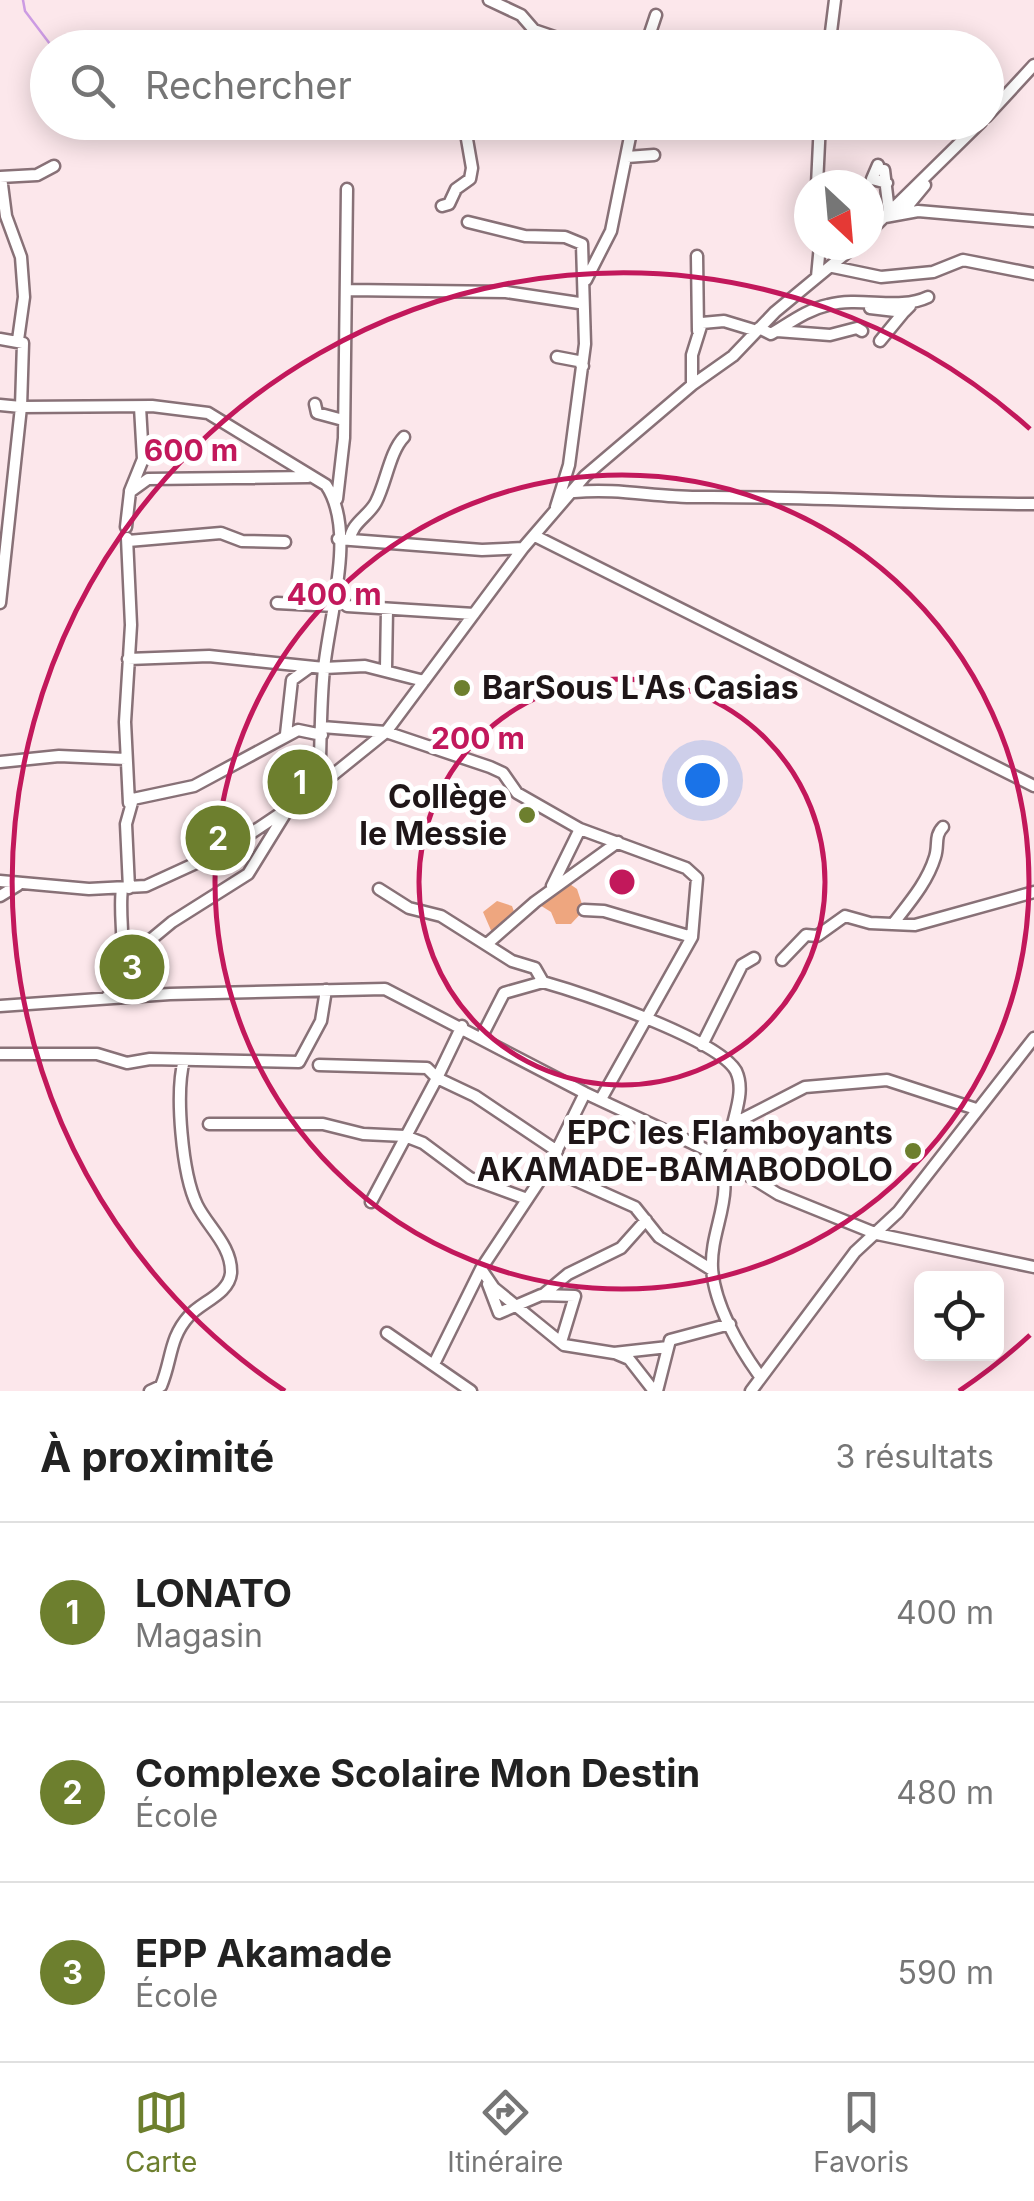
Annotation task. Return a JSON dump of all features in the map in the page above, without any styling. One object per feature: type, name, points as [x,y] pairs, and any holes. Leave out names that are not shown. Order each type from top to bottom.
[{"type":"street","points":[[489,0],[521,15],[534,30]]},
{"type":"street","points":[[831,30],[835,0]]},
{"type":"street","points":[[651,30],[656,16]]},
{"type":"street","points":[[1004,98],[1032,69]]},
{"type":"street","points":[[442,206],[470,179],[467,140]]},
{"type":"street","points":[[586,281],[611,231],[630,140]]},
{"type":"street","points":[[818,170],[819,140]]},
{"type":"street","points":[[884,220],[964,140]]},
{"type":"street","points":[[628,157],[654,155]]},
{"type":"street","points":[[0,603],[21,407],[24,349],[18,340],[24,297],[21,257],[6,216],[0,177],[38,175],[54,166]]},
{"type":"street","points":[[881,168],[872,179],[887,183],[891,214]]},
{"type":"street","points":[[319,786],[324,668],[338,604],[344,540],[336,500],[344,420],[347,189]]},
{"type":"street","points":[[891,214],[918,211],[1034,222]]},
{"type":"street","points":[[468,222],[525,236],[565,236],[582,244],[586,281],[583,366],[569,464],[556,507]]},
{"type":"street","points":[[692,384],[692,355],[698,332],[697,256]]},
{"type":"street","points":[[817,277],[819,260]]},
{"type":"street","points":[[0,881],[125,889],[177,876],[230,848],[332,778],[386,732],[523,548],[585,476],[692,384],[733,356],[840,260]]},
{"type":"street","points":[[833,266],[880,278],[934,272],[963,260],[1034,274]]},
{"type":"street","points":[[873,304],[880,278]]},
{"type":"street","points":[[348,290],[506,292],[579,303]]},
{"type":"street","points":[[880,341],[907,309],[928,297]]},
{"type":"street","points":[[777,331],[794,317],[828,304],[907,309]]},
{"type":"street","points":[[698,332],[709,321],[766,334],[777,331],[830,336],[857,328],[862,331]]},
{"type":"street","points":[[0,339],[18,340]]},
{"type":"street","points":[[557,357],[578,360],[583,366]]},
{"type":"street","points":[[329,379],[343,386]]},
{"type":"street","points":[[315,404],[316,413],[344,420]]},
{"type":"street","points":[[0,406],[140,407],[208,413],[326,485],[336,500]]},
{"type":"street","points":[[106,998],[116,988],[121,972],[129,803],[127,535],[130,492],[144,458],[140,407]]},
{"type":"street","points":[[344,540],[377,501],[393,465],[394,450],[404,437]]},
{"type":"street","points":[[0,462],[15,465]]},
{"type":"street","points":[[130,492],[148,479],[309,477]]},
{"type":"street","points":[[574,492],[620,488],[692,497],[746,494],[854,502],[1034,504]]},
{"type":"street","points":[[127,535],[221,533],[242,541],[285,542]]},
{"type":"street","points":[[535,536],[1034,786]]},
{"type":"street","points":[[344,540],[482,550],[523,548]]},
{"type":"street","points":[[276,603],[474,614]]},
{"type":"street","points":[[386,609],[386,668]]},
{"type":"street","points":[[128,659],[209,656],[324,668],[386,668],[424,681]]},
{"type":"street","points":[[281,664],[292,680],[286,734]]},
{"type":"street","points":[[292,680],[310,667]]},
{"type":"street","points":[[129,803],[139,796],[194,786],[298,730],[386,732],[503,773],[517,794],[580,829],[686,868],[696,878],[692,937],[601,1100]]},
{"type":"street","points":[[0,762],[59,756],[126,759]]},
{"type":"street","points":[[320,765],[332,778]]},
{"type":"street","points":[[121,972],[137,951],[172,922],[248,874],[288,808]]},
{"type":"street","points":[[892,924],[934,863],[937,832],[942,827]]},
{"type":"street","points":[[551,890],[580,829]]},
{"type":"street","points":[[487,944],[551,890],[618,842]]},
{"type":"street","points":[[0,896],[29,884]]},
{"type":"street","points":[[379,889],[409,908],[441,916],[512,961],[535,968],[543,982]]},
{"type":"street","points":[[782,960],[806,935],[817,936],[845,916],[915,925],[1034,892]]},
{"type":"street","points":[[584,910],[604,911],[692,937]]},
{"type":"street","points":[[702,1045],[742,965],[754,958]]},
{"type":"street","points":[[481,1038],[504,993],[543,982],[615,1003],[702,1045],[726,1059],[737,1074],[740,1087],[733,1124],[716,1154]]},
{"type":"street","points":[[0,1006],[106,998],[384,989],[585,1093],[716,1154],[778,1194],[877,1234],[1034,1267]]},
{"type":"street","points":[[0,1054],[97,1054],[127,1063],[299,1062],[320,1021],[326,990]]},
{"type":"street","points":[[371,1202],[462,1026]]},
{"type":"street","points":[[751,1391],[856,1252],[877,1234],[1034,1038]]},
{"type":"street","points":[[150,1391],[161,1386],[168,1370],[169,1347],[177,1332],[191,1313],[228,1284],[231,1272],[226,1250],[189,1185],[180,1096],[184,1060]]},
{"type":"street","points":[[319,1065],[427,1068],[437,1078],[475,1096],[557,1150]]},
{"type":"street","points":[[733,1124],[805,1087],[882,1080],[911,1084],[976,1108]]},
{"type":"street","points":[[434,1362],[548,1168],[585,1093]]},
{"type":"street","points":[[209,1124],[323,1124],[363,1134],[405,1136],[423,1143],[470,1178],[527,1199]]},
{"type":"street","points":[[716,1154],[727,1179],[712,1270],[730,1324],[760,1375]]},
{"type":"street","points":[[548,1168],[616,1196],[642,1212],[659,1237],[712,1270]]},
{"type":"street","points":[[484,1273],[499,1313],[543,1295],[568,1274],[621,1248],[646,1220]]},
{"type":"street","points":[[484,1273],[560,1342],[630,1358],[656,1391]]},
{"type":"street","points":[[543,1295],[575,1296],[560,1342]]},
{"type":"street","points":[[656,1391],[668,1347],[675,1336],[730,1324]]},
{"type":"street","points":[[387,1333],[471,1391]]},
{"type":"street","points":[[614,1354],[668,1347]]},
{"type":"shaded area","points":[[564,880],[577,889],[584,910],[571,924],[556,924],[551,912],[535,902]]},
{"type":"shaded area","points":[[497,901],[512,906],[516,917],[493,935],[483,912]]},
{"type":"waterway","points":[[23,0],[25,11],[39,30]]},
{"type":"place","name":"BarSous L'As Casias","points":[[462,688]]},
{"type":"place","name":"LONATO","points":[[300,782]]},
{"type":"place","name":"Collège le Messie","points":[[527,815]]},
{"type":"place","name":"Complexe Scolaire Mon Destin","points":[[218,838]]},
{"type":"place","name":"EPP Akamade","points":[[132,967]]},
{"type":"place","name":"EPC les Flamboyants AKAMADE-BAMABODOLO","points":[[913,1151]]}]
